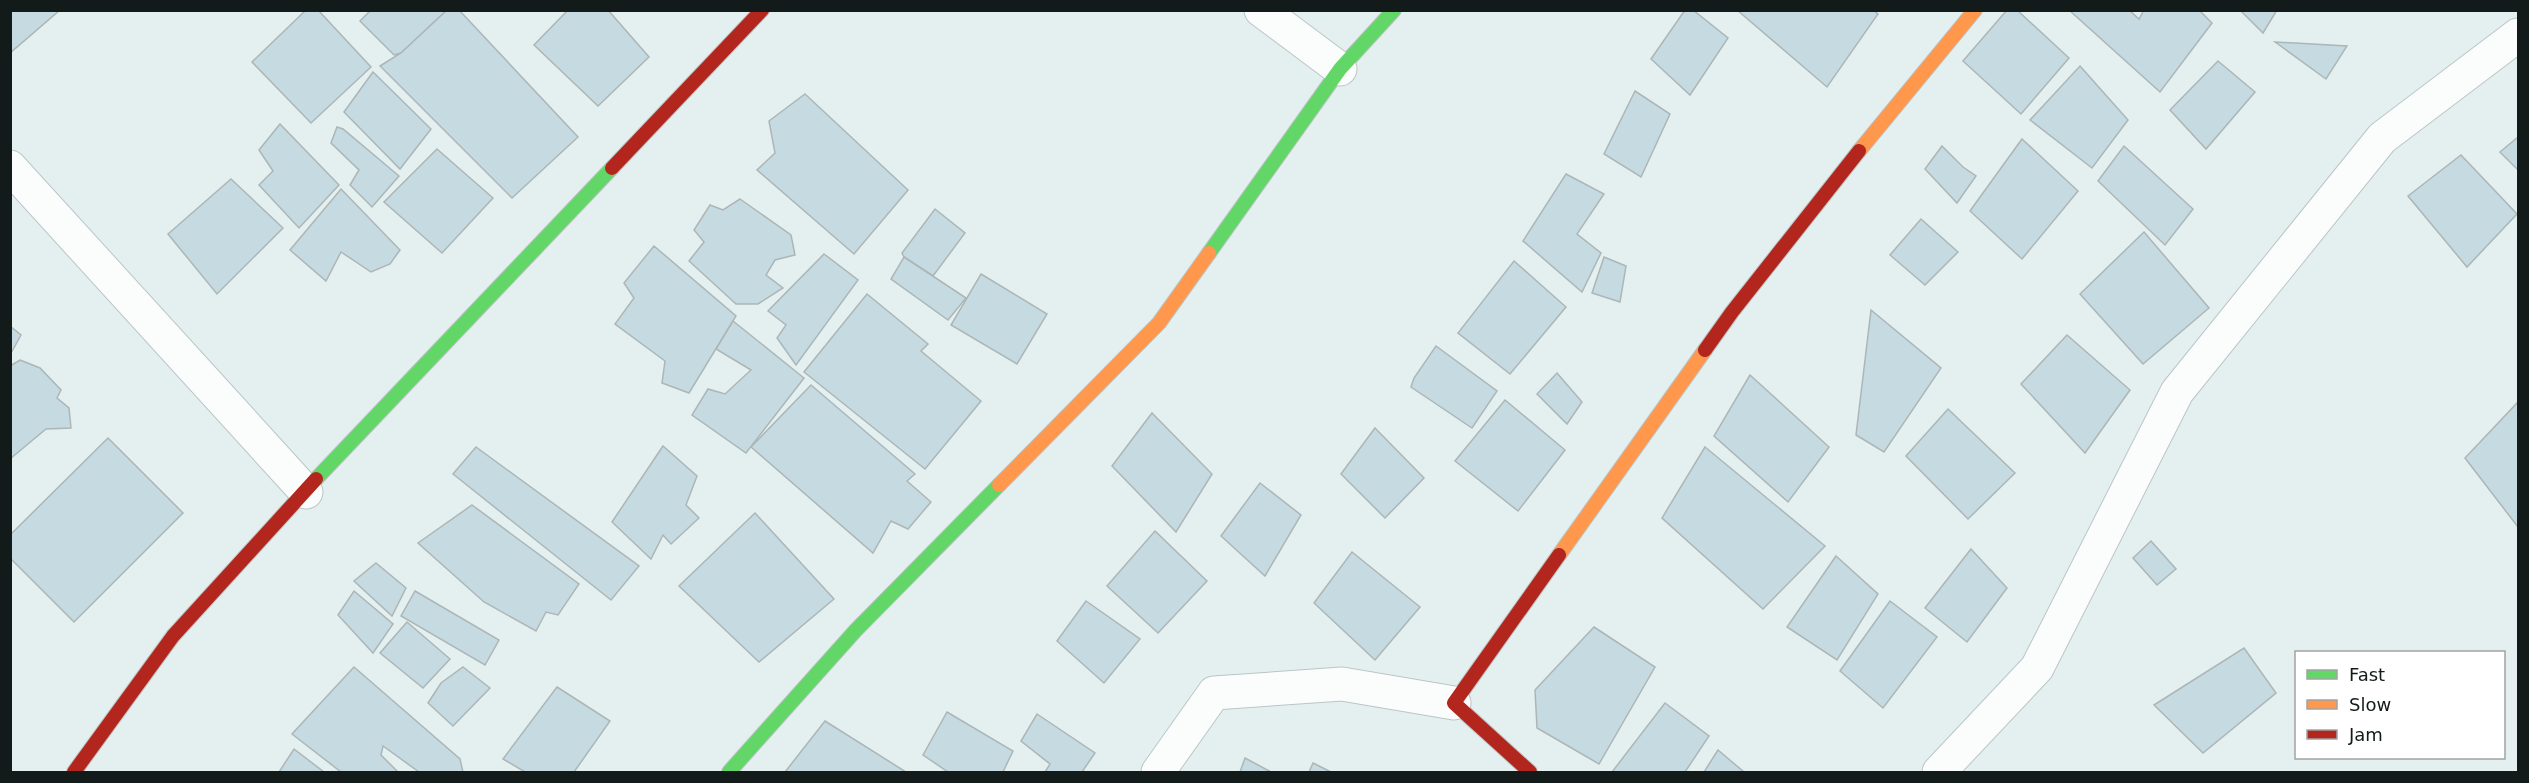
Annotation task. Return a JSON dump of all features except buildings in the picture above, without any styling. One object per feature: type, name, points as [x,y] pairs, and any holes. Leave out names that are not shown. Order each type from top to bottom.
[{"type":"street","points":[[74,772],[173,636],[379,411],[762,10]]},
{"type":"street","points":[[1261,10],[1340,69]]},
{"type":"street","points":[[729,772],[856,630],[1159,323],[1340,69],[1394,10]]},
{"type":"street","points":[[1454,703],[1732,312],[1902,96],[1975,10]]},
{"type":"street","points":[[1939,772],[2037,668],[2177,392],[2382,138],[2518,35]]},
{"type":"street","points":[[10,166],[306,492]]},
{"type":"street","points":[[1158,772],[1214,693],[1342,684],[1454,703],[1530,772]]},
{"type":"traffic: fast","points":[[1209,253],[1340,69],[1394,10]]},
{"type":"traffic: fast","points":[[316,479],[612,168]]},
{"type":"traffic: fast","points":[[729,772],[856,630],[999,485]]},
{"type":"traffic: slow","points":[[1859,151],[1975,10]]},
{"type":"traffic: slow","points":[[999,485],[1159,323],[1209,253]]},
{"type":"traffic: slow","points":[[1559,555],[1705,350]]},
{"type":"traffic: jam","points":[[612,168],[762,10]]},
{"type":"traffic: jam","points":[[1705,350],[1732,312],[1859,151]]},
{"type":"traffic: jam","points":[[74,772],[173,636],[316,479]]},
{"type":"traffic: jam","points":[[1530,772],[1454,703],[1559,555]]}]
